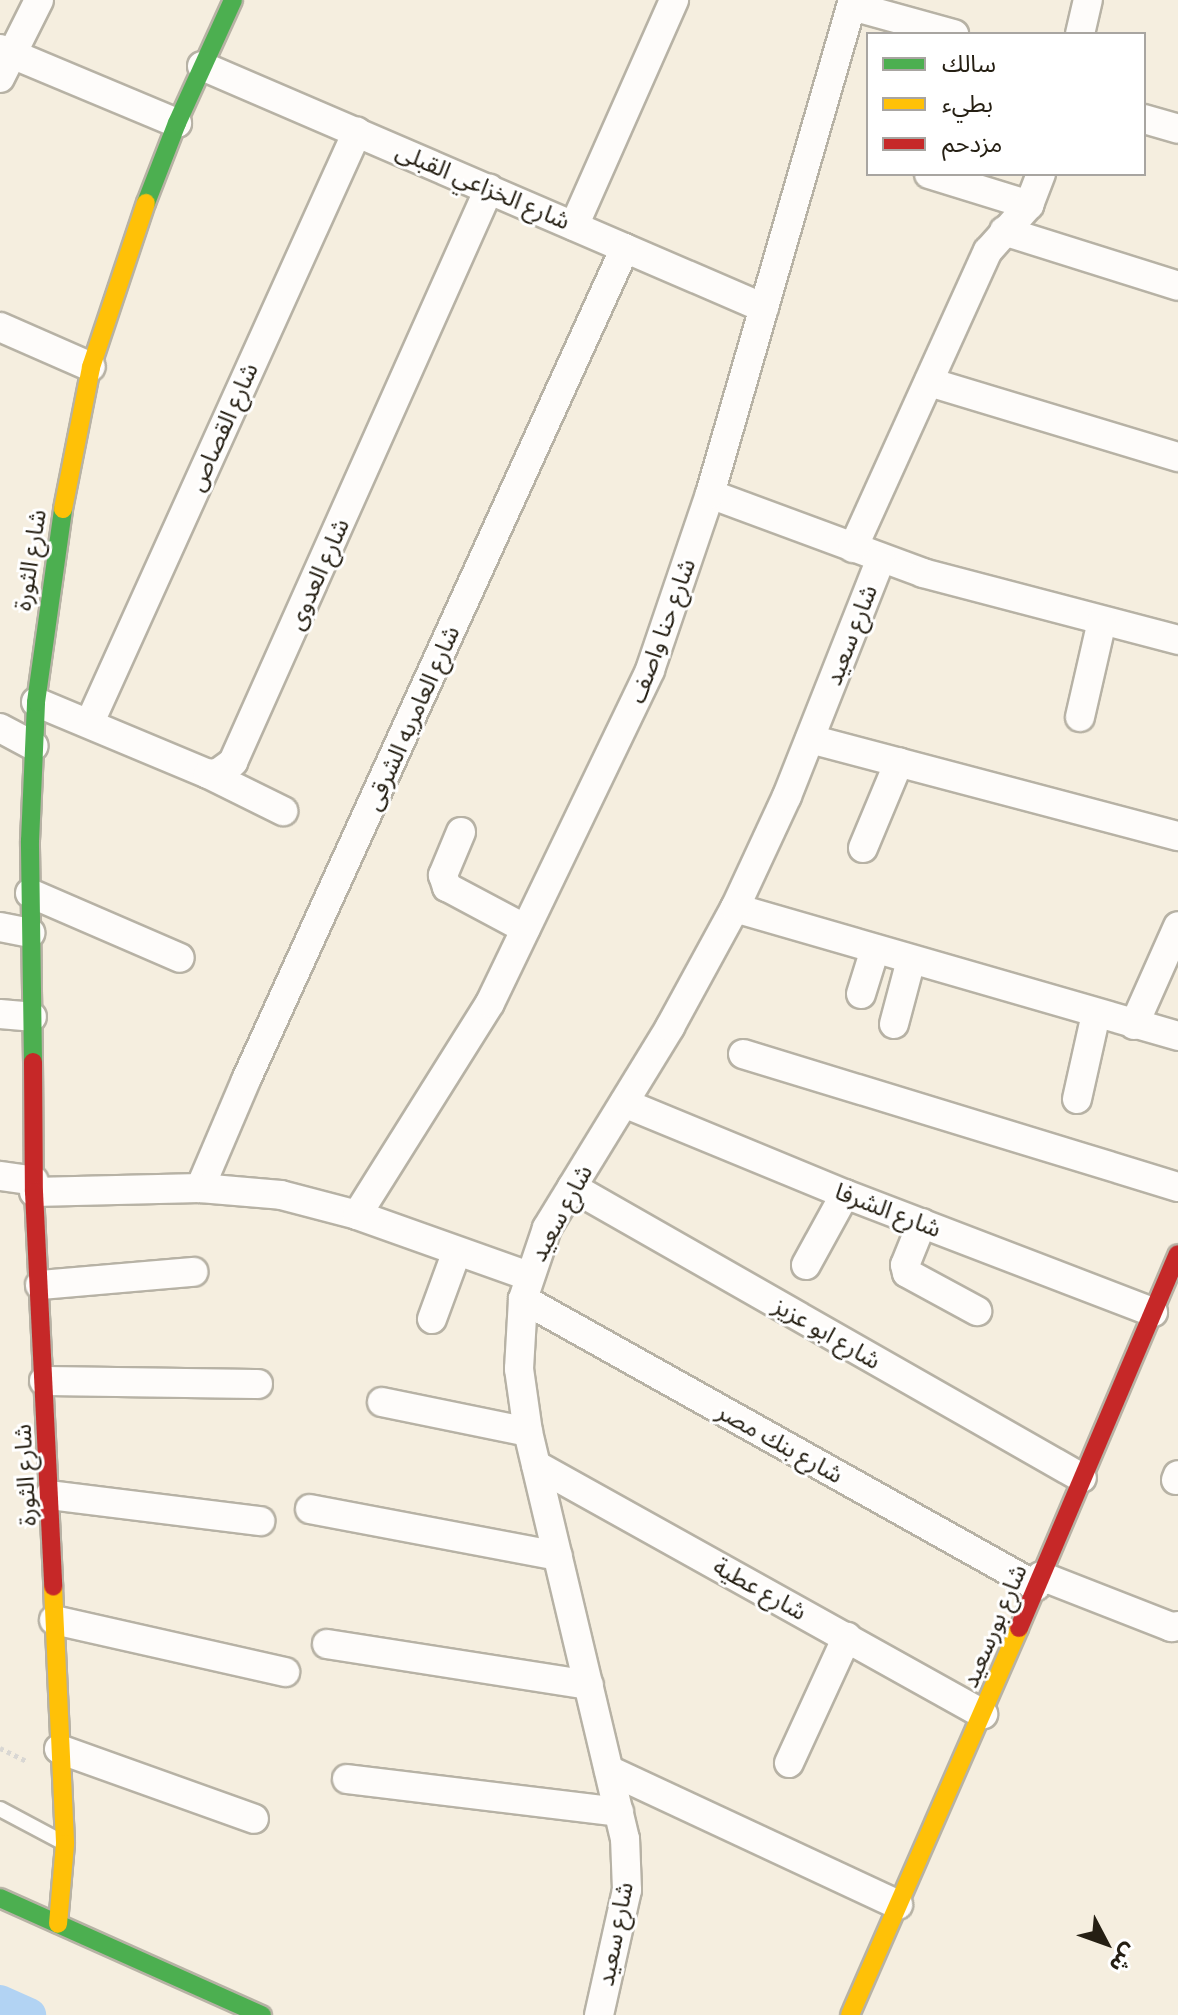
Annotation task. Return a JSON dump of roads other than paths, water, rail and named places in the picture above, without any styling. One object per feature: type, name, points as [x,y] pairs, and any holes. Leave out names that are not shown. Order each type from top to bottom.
[{"type":"main road","name":"شارع الثورة","points":[[58,1924],[65,1844],[34,1187],[30,893],[36,702],[58,533],[91,367],[177,123],[233,0]]},
{"type":"main road","name":"شارع بورسعيد","points":[[850,2015],[983,1714],[1178,1254]]},
{"type":"main road","points":[[0,1898],[262,2015]]},
{"type":"street","points":[[39,0],[4,61],[177,123]]},
{"type":"street","points":[[574,226],[674,0]]},
{"type":"street","points":[[1080,32],[1088,0]]},
{"type":"street","points":[[853,3],[947,32]]},
{"type":"street","name":"شارع حنا واصف","points":[[357,1215],[464,1048],[526,929],[650,670],[710,494],[853,3]]},
{"type":"street","name":"شارع الخزاعي القبلى","points":[[202,66],[764,308]]},
{"type":"street","points":[[1146,120],[1178,129]]},
{"type":"street","name":"شارع القصاص","points":[[90,722],[357,132]]},
{"type":"street","points":[[935,176],[1029,205]]},
{"type":"street","name":"شارع سعيد","points":[[853,548],[988,251],[1029,205],[1040,176]]},
{"type":"street","name":"شارع العدوى","points":[[208,774],[226,768],[237,755],[489,189]]},
{"type":"street","points":[[1004,231],[1178,286]]},
{"type":"street","name":"شارع العامريه الشرقى","points":[[200,1188],[625,248]]},
{"type":"street","points":[[0,327],[91,367]]},
{"type":"street","points":[[929,382],[1178,457]]},
{"type":"street","points":[[710,494],[881,559],[1178,640]]},
{"type":"street","name":"شارع سعيد","points":[[599,2015],[627,1890],[625,1839],[528,1432],[519,1369],[526,1287],[547,1228],[624,1103],[735,908],[810,739],[881,559]]},
{"type":"street","points":[[1080,717],[1102,621]]},
{"type":"street","points":[[36,702],[90,722],[208,774],[283,811]]},
{"type":"street","points":[[0,728],[34,746]]},
{"type":"street","points":[[810,739],[1178,836]]},
{"type":"street","points":[[863,848],[899,762]]},
{"type":"street","points":[[461,832],[443,875],[447,887],[526,929]]},
{"type":"street","points":[[30,893],[180,958]]},
{"type":"street","points":[[735,908],[1178,1036]]},
{"type":"street","points":[[1134,1025],[1178,926]]},
{"type":"street","points":[[0,927],[30,933]]},
{"type":"street","points":[[861,994],[875,949]]},
{"type":"street","points":[[894,1024],[911,960]]},
{"type":"street","points":[[0,1014],[32,1017]]},
{"type":"street","points":[[1077,1099],[1096,1014]]},
{"type":"street","points":[[743,1054],[1178,1187]]},
{"type":"street","name":"شارع الشرفا","points":[[624,1103],[845,1194],[1153,1312]]},
{"type":"street","name":"شارع بنك مصر","points":[[0,1176],[34,1187],[200,1188],[281,1195],[357,1215],[457,1251],[526,1287],[1038,1581],[1171,1627],[1178,1626]]},
{"type":"street","name":"شارع ابو عزيز","points":[[572,1187],[1082,1478]]},
{"type":"street","points":[[806,1265],[845,1194]]},
{"type":"street","points":[[922,1223],[905,1265],[907,1273],[977,1311]]},
{"type":"street","points":[[432,1319],[457,1251]]},
{"type":"street","points":[[40,1285],[193,1272]]},
{"type":"street","points":[[44,1381],[258,1384]]},
{"type":"street","points":[[382,1402],[528,1432]]},
{"type":"street","name":"شارع عطية","points":[[536,1465],[983,1714]]},
{"type":"street","points":[[50,1495],[260,1521]]},
{"type":"street","points":[[310,1509],[558,1556]]},
{"type":"street","points":[[54,1620],[285,1672]]},
{"type":"street","points":[[789,1763],[847,1637]]},
{"type":"street","points":[[327,1644],[589,1685]]},
{"type":"street","points":[[59,1749],[254,1819]]},
{"type":"street","points":[[609,1770],[898,1905]]},
{"type":"street","points":[[347,1779],[619,1812]]},
{"type":"lane","points":[[0,1809],[65,1844]]},
{"type":"waterway","points":[[0,2002],[29,2015]]}]
